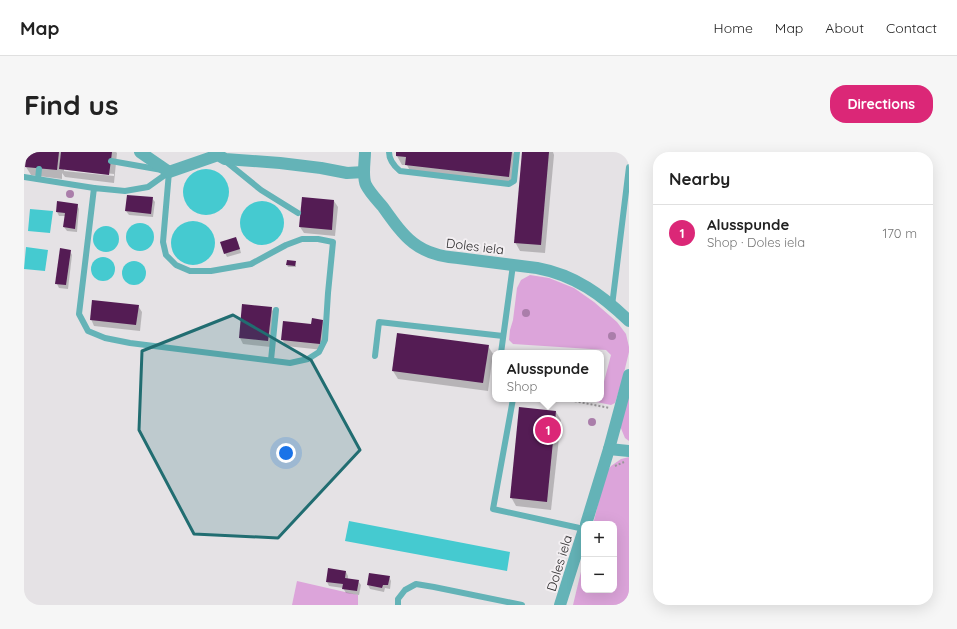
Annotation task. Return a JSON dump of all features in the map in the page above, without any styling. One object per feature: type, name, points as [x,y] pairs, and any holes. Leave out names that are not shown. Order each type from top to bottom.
[{"type":"street","points":[[140,152],[169,172],[216,153],[225,159],[321,168],[347,173],[364,172]]},
{"type":"street","name":"Doles iela","points":[[365,152],[364,172],[366,185],[408,239],[421,249],[432,254],[445,257],[549,270],[580,283],[603,298],[629,322]]},
{"type":"street","name":"Doles iela","points":[[587,521],[609,449],[629,375]]},
{"type":"street","points":[[609,449],[629,451]]},
{"type":"street","name":"Doles iela","points":[[560,605],[581,538]]},
{"type":"lane","points":[[389,152],[394,165],[400,171],[509,184],[514,181],[517,152]]},
{"type":"lane","points":[[216,153],[260,190],[298,212]]},
{"type":"lane","points":[[111,161],[169,172]]},
{"type":"lane","points":[[612,306],[629,166]]},
{"type":"lane","points":[[38,179],[39,169]]},
{"type":"lane","points":[[24,177],[94,188],[125,191],[148,187],[169,172]]},
{"type":"lane","points":[[94,188],[79,314],[88,331],[105,338],[130,343],[290,363],[308,359],[319,352],[326,340],[328,293],[333,242],[318,239],[302,239],[286,245],[251,264],[210,271],[190,270],[176,265],[166,255],[163,242],[169,172]]},
{"type":"lane","points":[[501,350],[513,265]]},
{"type":"lane","points":[[271,360],[276,310]]},
{"type":"lane","points":[[375,356],[379,322],[503,336]]},
{"type":"lane","points":[[512,402],[493,509],[581,528]]},
{"type":"lane","points":[[398,605],[398,599],[405,590],[416,584],[522,605]]},
{"type":"path","points":[[580,402],[619,409]]},
{"type":"highlighted area","points":[[233,315],[311,360],[360,450],[278,538],[194,534],[139,430],[142,351]]},
{"type":"shaded area","points":[[530,275],[549,278],[574,288],[594,302],[617,322],[626,334],[629,352],[615,403],[611,405],[596,402],[604,402],[604,382],[611,355],[606,350],[513,344],[509,340],[517,288],[521,280]]},
{"type":"shaded area","points":[[629,393],[629,441],[625,438],[620,426]]},
{"type":"shaded area","points":[[629,457],[629,605],[573,605],[581,572],[581,593],[617,593],[617,521],[594,521],[606,473],[611,466],[621,459]]},
{"type":"shaded area","points":[[297,581],[358,595],[358,605],[292,605]]},
{"type":"water","points":[[206,169],[219,173],[225,179],[229,192],[225,205],[219,211],[206,215],[193,211],[187,205],[183,192],[187,179],[193,173]]},
{"type":"water","points":[[258,201],[266,201],[271,202],[278,207],[283,214],[283,232],[278,239],[271,244],[258,245],[250,242],[243,235],[240,227],[240,219],[243,211],[250,204]]},
{"type":"water","points":[[30,209],[53,211],[50,233],[28,231]]},
{"type":"water","points":[[189,221],[197,221],[202,222],[209,227],[214,234],[214,252],[209,259],[202,264],[189,265],[181,262],[174,255],[171,247],[171,239],[174,231],[181,224]]},
{"type":"water","points":[[140,223],[150,227],[154,237],[150,247],[140,251],[130,247],[126,237],[130,227]]},
{"type":"water","points":[[106,226],[115,230],[119,239],[115,248],[106,252],[97,248],[93,239],[97,230]]},
{"type":"water","points":[[26,247],[48,250],[45,271],[24,269]]},
{"type":"water","points":[[103,257],[112,260],[115,269],[112,278],[103,281],[94,278],[91,269],[94,260]]},
{"type":"water","points":[[134,261],[143,264],[146,273],[143,282],[134,285],[125,282],[122,273],[125,264]]},
{"type":"water","points":[[349,521],[510,552],[507,571],[345,541]]},
{"type":"building","points":[[27,152],[59,152],[57,170],[25,167]]},
{"type":"building","points":[[61,152],[112,152],[109,175],[59,169]]},
{"type":"building","points":[[396,152],[512,152],[509,177],[405,165],[406,157],[396,156]]},
{"type":"building","points":[[522,152],[549,152],[541,245],[514,243]]},
{"type":"building","points":[[127,195],[153,197],[151,214],[125,211]]},
{"type":"building","points":[[302,197],[334,200],[332,230],[299,227]]},
{"type":"building","points":[[57,201],[78,204],[75,229],[63,227],[65,213],[56,212]]},
{"type":"building","points":[[236,237],[240,249],[224,254],[220,242]]},
{"type":"building","points":[[60,248],[71,250],[66,285],[55,284]]},
{"type":"building","points":[[287,260],[296,261],[295,266],[286,265]]},
{"type":"building","points":[[92,300],[139,305],[136,325],[90,320]]},
{"type":"building","points":[[242,304],[272,307],[268,341],[239,338]]},
{"type":"building","points":[[312,318],[323,320],[320,344],[281,340],[283,321],[311,324]]},
{"type":"building","points":[[397,333],[489,345],[483,383],[392,371]]},
{"type":"building","points":[[519,407],[556,411],[547,502],[510,498]]},
{"type":"building","points":[[328,568],[346,571],[345,578],[359,580],[357,591],[342,589],[343,584],[326,582]]},
{"type":"building","points":[[369,573],[390,576],[388,585],[383,585],[382,588],[367,585]]},
{"type":"place","name":"Alusspunde","points":[[548,430]]}]
